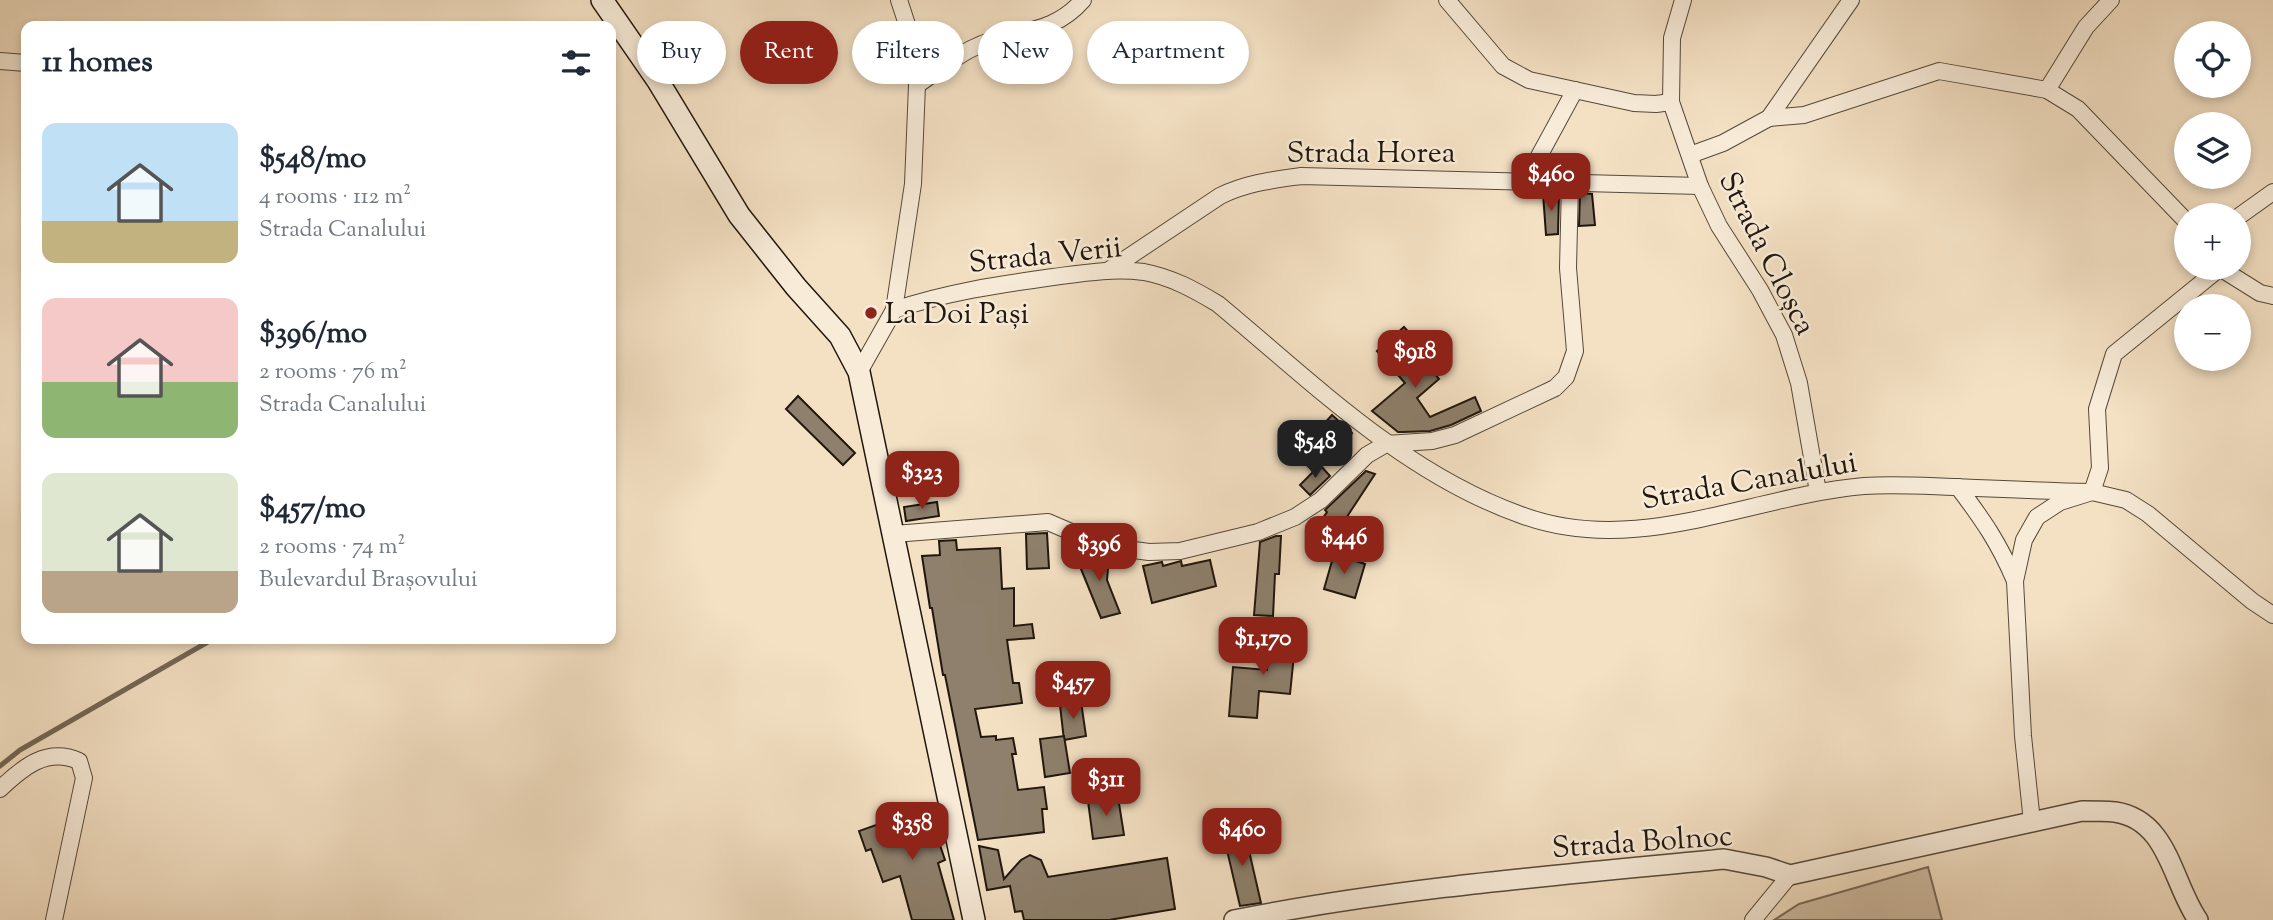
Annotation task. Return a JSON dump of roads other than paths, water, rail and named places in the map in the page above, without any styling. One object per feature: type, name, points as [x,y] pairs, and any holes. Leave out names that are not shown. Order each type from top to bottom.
[{"type":"main road","points":[[602,0],[634,43],[739,215],[796,287],[840,336],[859,372],[974,920]]},
{"type":"street","points":[[859,372],[894,310],[913,184],[918,85],[913,43],[899,0]]},
{"type":"street","points":[[918,85],[972,48],[1053,25],[1083,0]]},
{"type":"street","points":[[1447,0],[1503,65],[1529,80],[1634,103],[1671,102]]},
{"type":"street","name":"Strada Cloșca","points":[[1683,0],[1672,38],[1671,102],[1700,186],[1719,226],[1760,289],[1784,335],[1799,383],[1818,492]]},
{"type":"street","points":[[1769,118],[1852,0]]},
{"type":"street","points":[[2047,90],[2086,27],[2111,0]]},
{"type":"street","points":[[0,61],[21,63]]},
{"type":"street","points":[[1690,155],[1723,143],[1769,118],[1804,115],[1939,71],[2047,90],[2078,109],[2174,209]]},
{"type":"street","points":[[1525,182],[1575,90]]},
{"type":"street","name":"Strada Horea","points":[[1109,270],[1220,196],[1236,188],[1262,181],[1301,176],[1700,186]]},
{"type":"street","points":[[894,534],[1048,522],[1104,546],[1149,552],[1180,551],[1258,532],[1295,517],[1321,499],[1367,454],[1385,443],[1432,441],[1455,435],[1555,388],[1566,377],[1575,351],[1568,268],[1570,183]]},
{"type":"street","points":[[2251,208],[2273,192]]},
{"type":"street","name":"Strada Verii","points":[[894,310],[938,296],[988,286],[1109,270],[1145,273],[1171,280],[1218,304],[1385,443]]},
{"type":"street","points":[[2032,822],[2023,736],[2015,581],[2024,540],[2037,517],[2060,502],[2092,492],[2100,468],[2097,409],[2115,354],[2205,280]]},
{"type":"street","points":[[2239,280],[2260,293],[2273,296]]},
{"type":"street","name":"Strada Canalului","points":[[1385,443],[1481,498],[1522,516],[1577,528],[1630,530],[1681,524],[1818,492],[1877,486],[2092,492],[2126,500],[2148,514],[2252,601],[2273,615]]},
{"type":"street","points":[[1958,488],[2001,547],[2015,581]]},
{"type":"street","points":[[0,789],[16,774],[43,758],[65,755],[79,761],[84,778],[54,920]]},
{"type":"street","points":[[1753,920],[1790,876],[2082,811],[2117,813],[2134,818],[2151,829],[2166,853],[2198,920]]},
{"type":"street","name":"Strada Bolnoc","points":[[1234,920],[1336,901],[1448,886],[1724,859],[1766,867],[1790,876]]},
{"type":"waterway","points":[[0,766],[20,750],[204,644]]},
{"type":"place","name":"La Doi Pași","points":[[871,313]]}]
